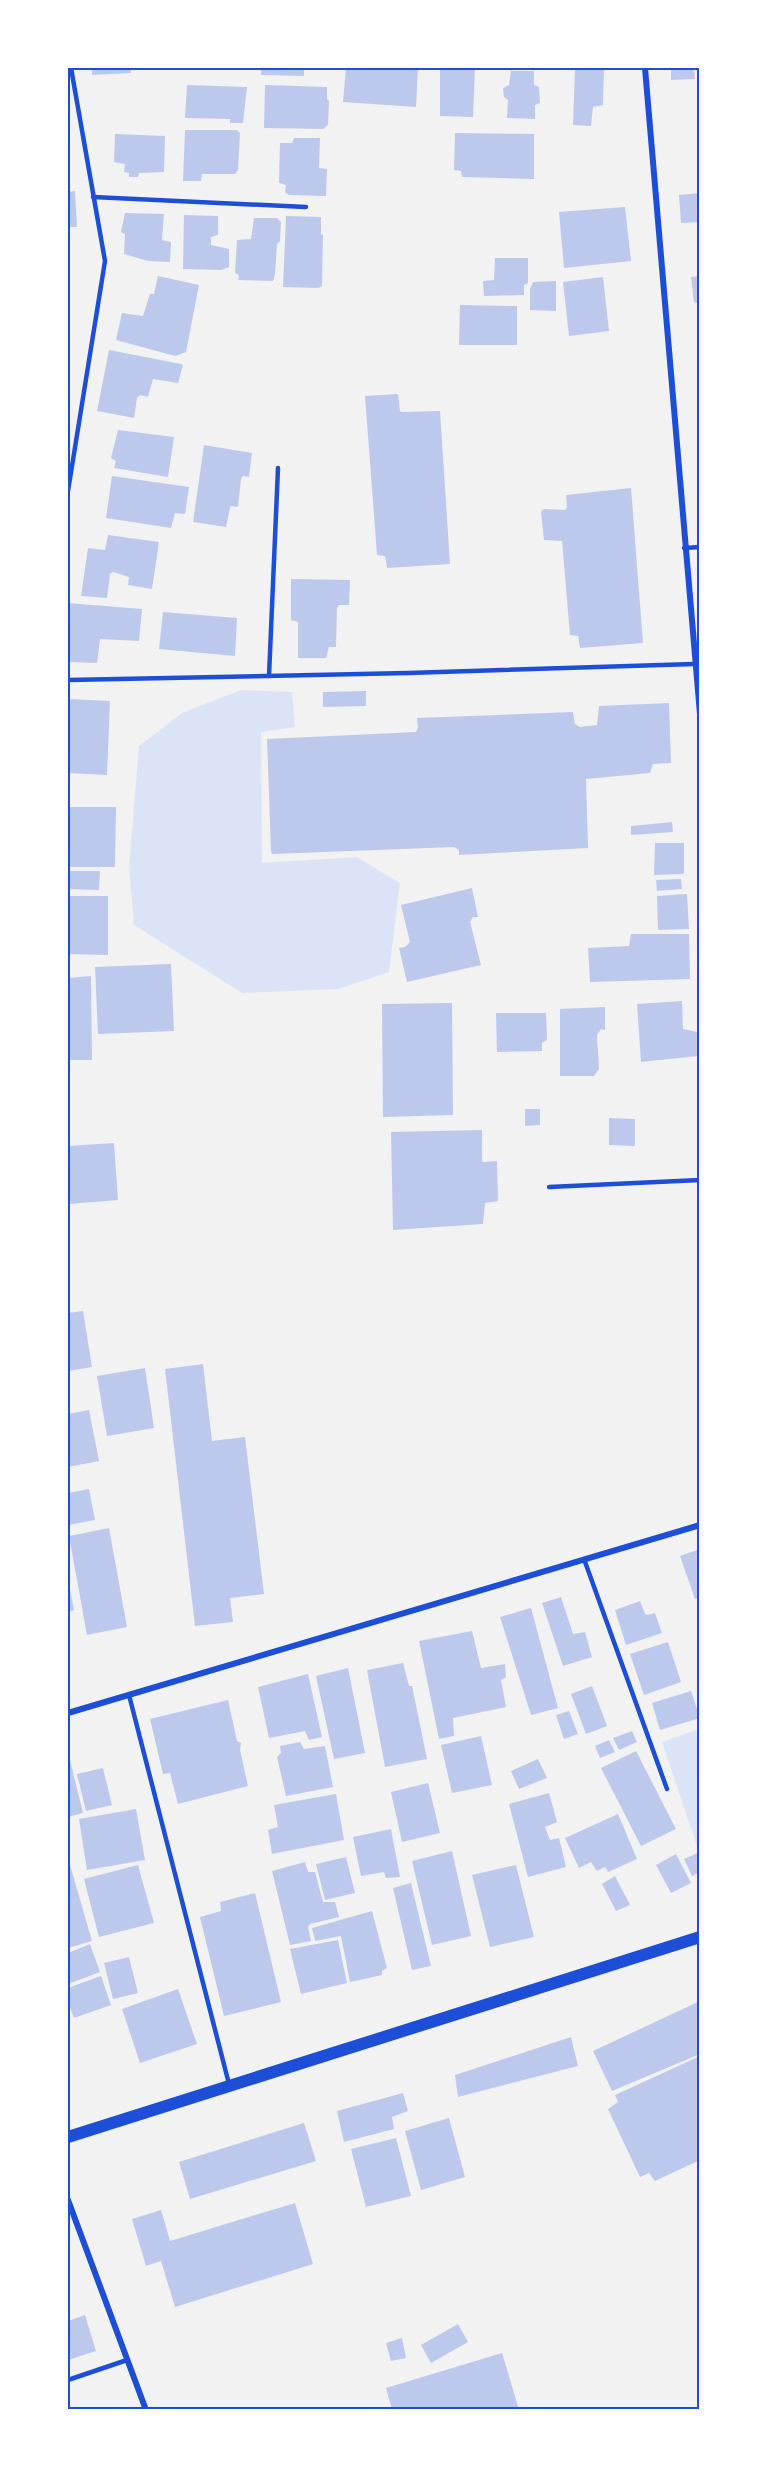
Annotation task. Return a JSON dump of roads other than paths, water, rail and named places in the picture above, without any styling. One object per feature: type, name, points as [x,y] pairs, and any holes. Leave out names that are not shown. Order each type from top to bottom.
[{"type":"main road","points":[[68,2137],[699,1937]]},
{"type":"street","points":[[645,68],[699,714]]},
{"type":"street","points":[[68,1713],[699,1525]]},
{"type":"street","points":[[68,2200],[146,2409]]},
{"type":"lane","points":[[68,491],[105,261],[70,84],[71,68]]},
{"type":"lane","points":[[93,196],[306,207]]},
{"type":"lane","points":[[269,676],[278,468]]},
{"type":"lane","points":[[684,548],[699,547]]},
{"type":"lane","points":[[68,680],[694,664]]},
{"type":"lane","points":[[549,1187],[699,1180]]},
{"type":"lane","points":[[584,1559],[667,1789]]},
{"type":"lane","points":[[129,1695],[229,2086]]},
{"type":"lane","points":[[68,2380],[127,2360]]}]
